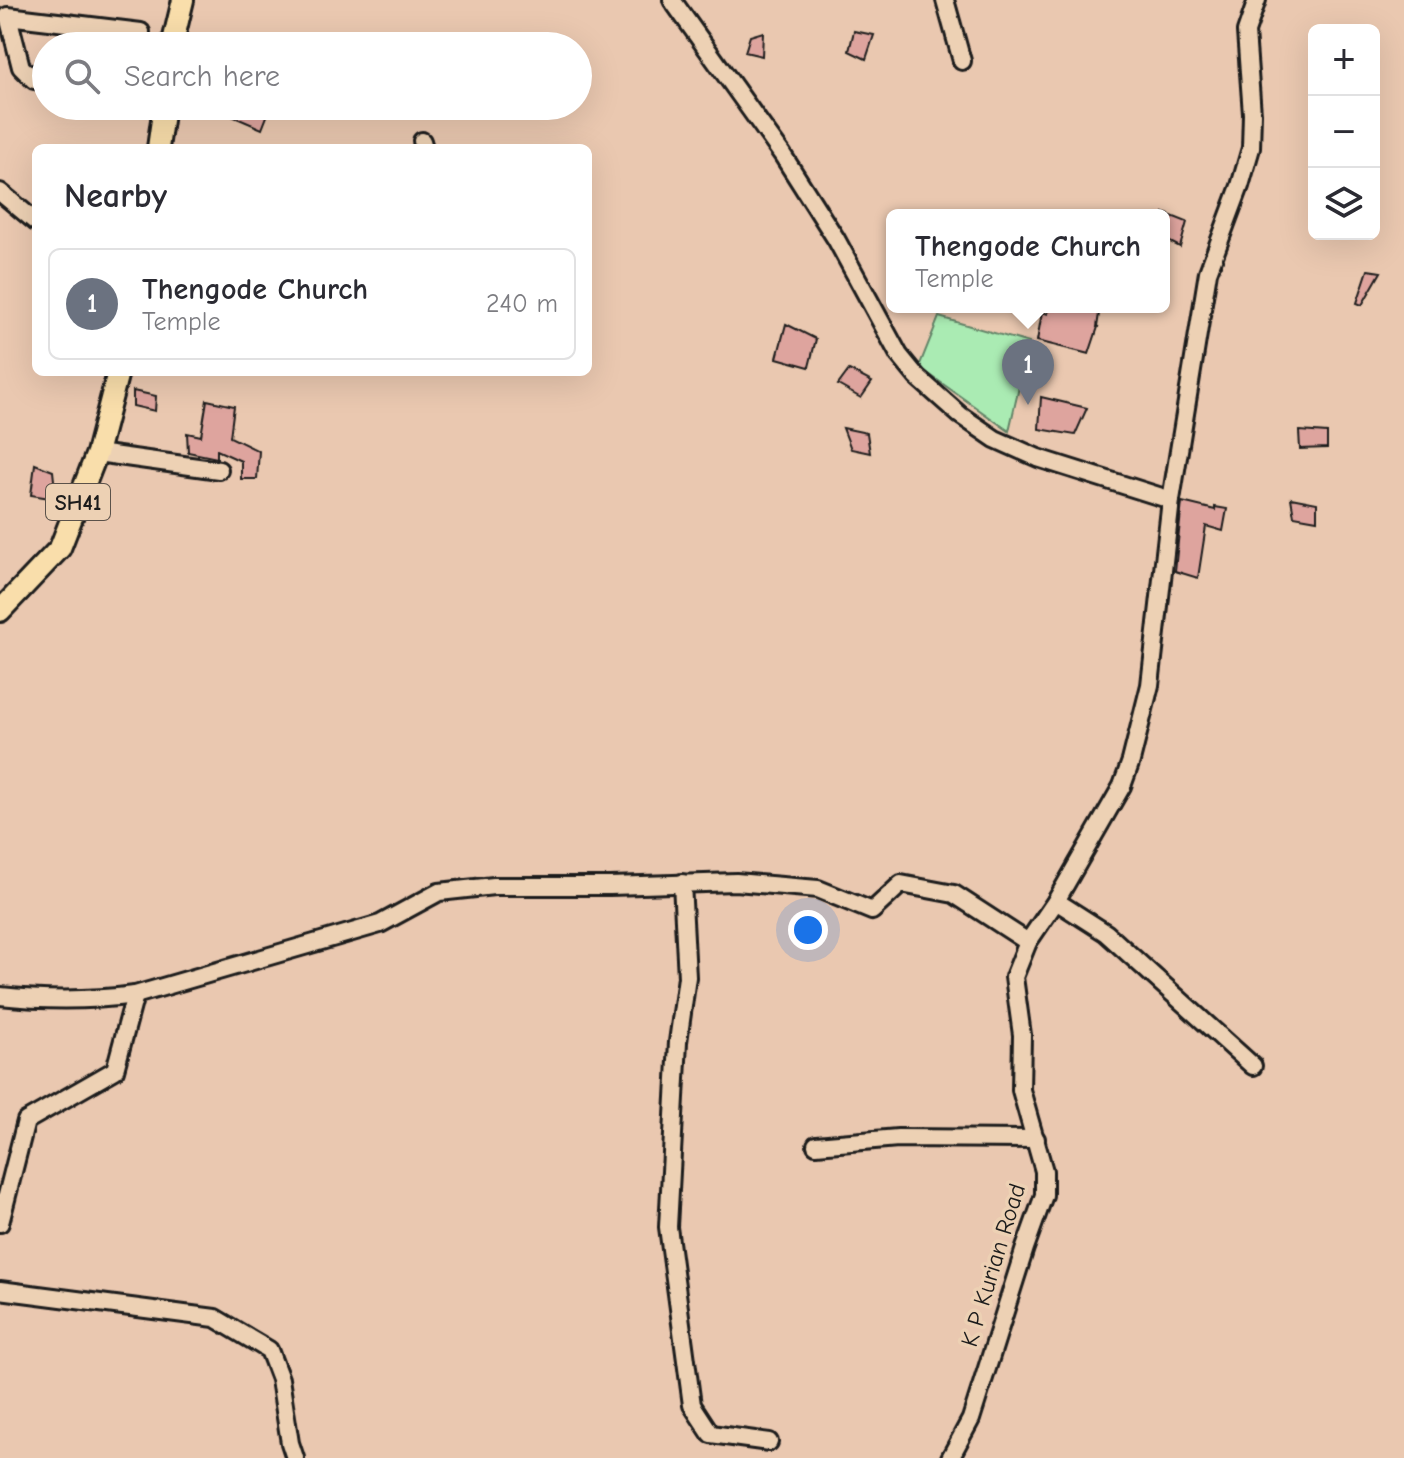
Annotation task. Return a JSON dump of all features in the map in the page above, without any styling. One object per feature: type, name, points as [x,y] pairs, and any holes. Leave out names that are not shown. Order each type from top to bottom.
[{"type":"main road","points":[[175,32],[183,0]]},
{"type":"main road","points":[[159,144],[162,120]]},
{"type":"main road","name":"SH41","points":[[0,611],[60,548],[97,453],[117,376]]},
{"type":"street","points":[[672,0],[782,154],[836,239],[899,355],[917,377],[960,415],[995,439],[1038,458],[1171,500]]},
{"type":"street","points":[[945,0],[962,61]]},
{"type":"street","name":"K P Kurian Road","points":[[950,1458],[971,1419],[1044,1195],[1044,1171],[1021,1090],[1022,1035],[1014,977],[1028,942],[1056,901],[1122,786],[1150,685],[1171,500],[1208,272],[1251,148],[1252,114],[1246,32],[1257,0]]},
{"type":"street","points":[[32,78],[21,67],[8,16],[141,32]]},
{"type":"street","points":[[0,192],[32,219]]},
{"type":"street","points":[[97,453],[219,470]]},
{"type":"street","points":[[0,996],[48,1001],[135,995],[380,924],[439,892],[494,886],[736,882],[818,889],[872,911],[901,884],[954,894],[1028,942]]},
{"type":"street","points":[[682,883],[687,977],[678,1042],[668,1227],[692,1405],[711,1434],[769,1442]]},
{"type":"street","points":[[1056,901],[1106,933],[1253,1066]]},
{"type":"street","points":[[0,1223],[26,1121],[115,1070],[135,995]]},
{"type":"street","points":[[816,1145],[898,1138],[1036,1139]]},
{"type":"street","points":[[0,1290],[215,1318],[269,1350],[280,1379],[295,1458]]},
{"type":"green space","points":[[939,317],[1029,343],[1009,431],[919,367]]},
{"type":"building","points":[[854,31],[874,35],[866,59],[849,51]]},
{"type":"building","points":[[763,32],[762,56],[745,52],[750,36]]},
{"type":"building","points":[[241,120],[266,120],[262,129]]},
{"type":"building","points":[[1170,215],[1187,222],[1180,247],[1170,242]]},
{"type":"building","points":[[1368,270],[1381,272],[1362,305],[1357,303]]},
{"type":"building","points":[[1042,313],[1099,313],[1089,354],[1037,341]]},
{"type":"building","points":[[786,324],[816,339],[809,367],[777,358]]},
{"type":"building","points":[[849,370],[872,382],[861,398],[838,385]]},
{"type":"building","points":[[133,391],[156,396],[155,411],[133,406]]},
{"type":"building","points":[[1041,397],[1087,408],[1075,435],[1039,429]]},
{"type":"building","points":[[207,400],[234,406],[230,437],[259,451],[257,479],[241,479],[241,461],[217,450],[217,458],[188,452],[187,433],[201,436]]},
{"type":"building","points":[[843,428],[867,433],[870,453],[851,449]]},
{"type":"building","points":[[1299,431],[1327,433],[1327,448],[1300,449]]},
{"type":"building","points":[[35,464],[53,471],[56,499],[31,495]]},
{"type":"building","points":[[1291,498],[1317,503],[1317,520],[1294,516]]},
{"type":"building","points":[[1182,502],[1215,510],[1215,507],[1227,509],[1223,531],[1206,526],[1198,578],[1175,571]]},
{"type":"place","name":"Thengode Church","points":[[1028,405]]}]
